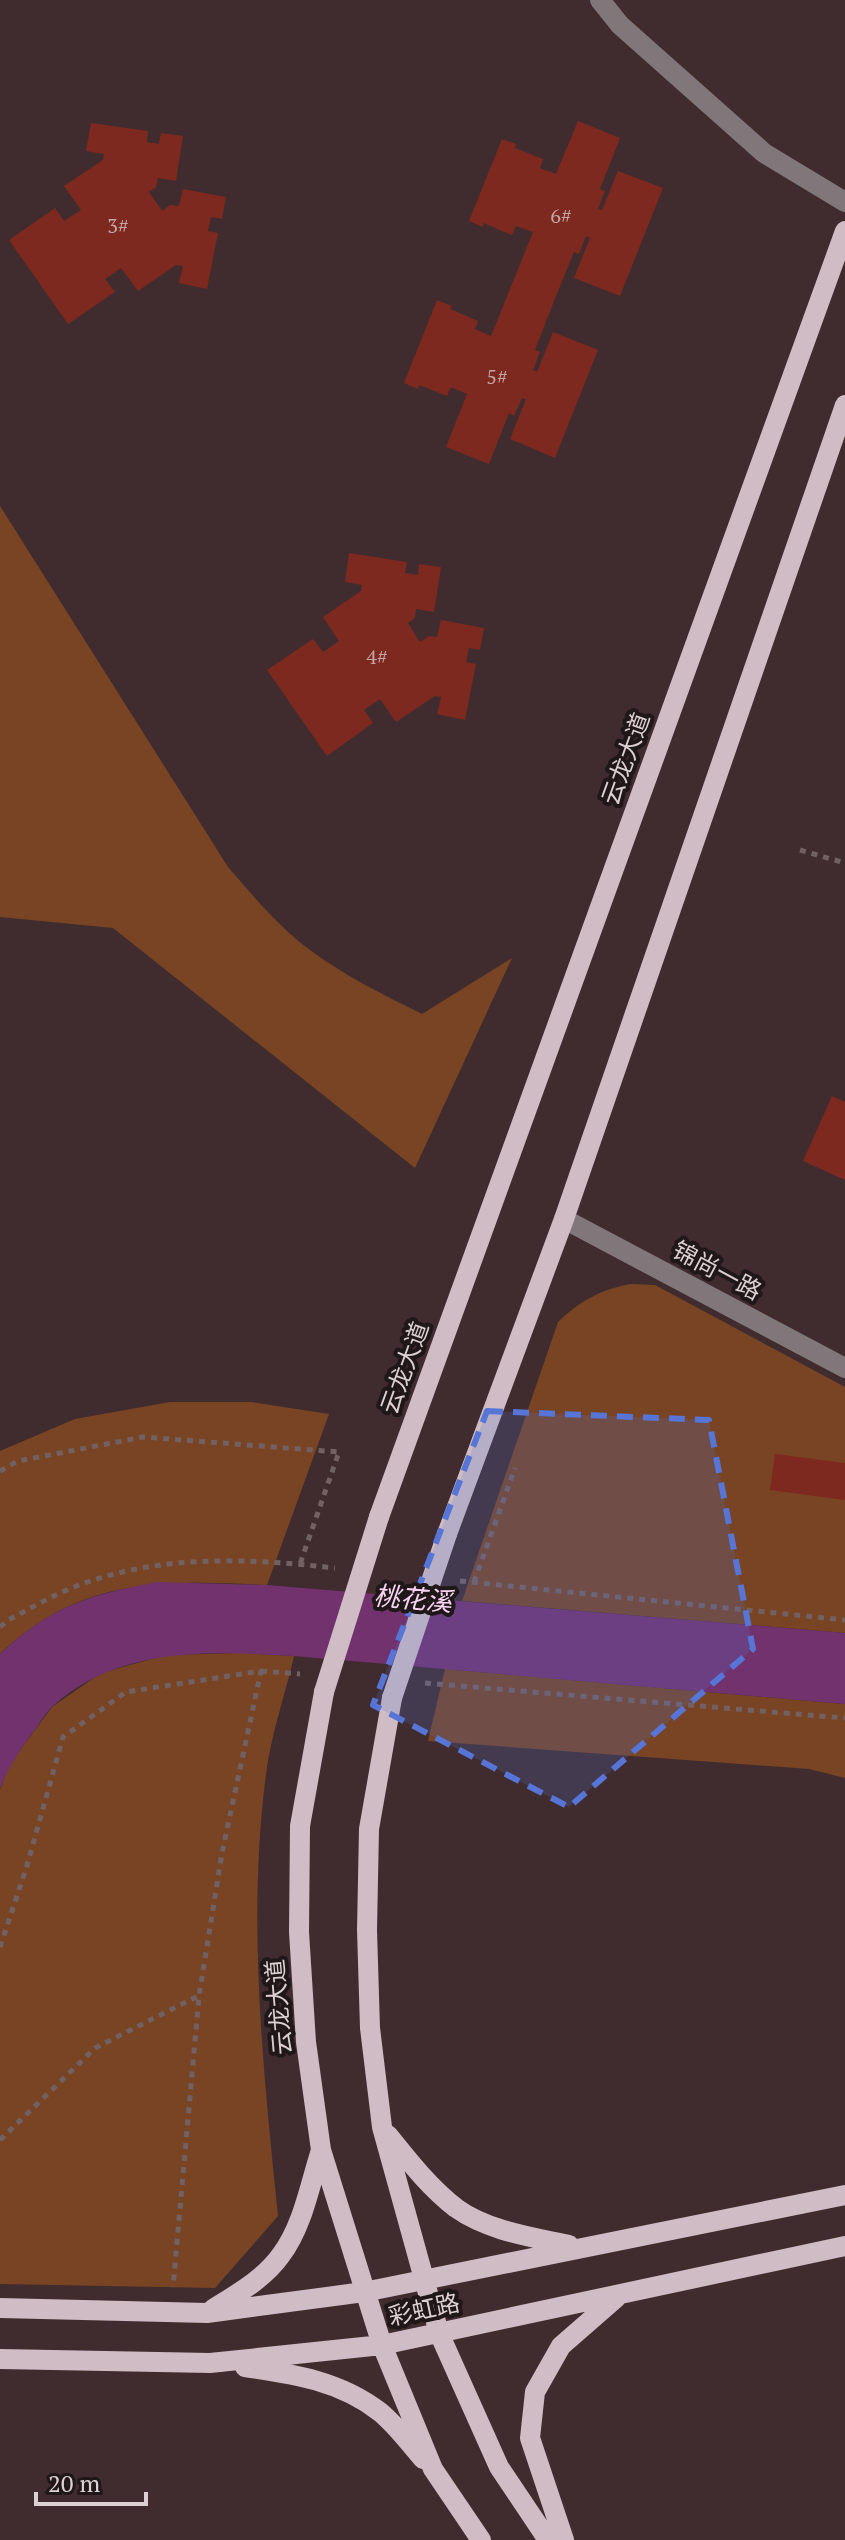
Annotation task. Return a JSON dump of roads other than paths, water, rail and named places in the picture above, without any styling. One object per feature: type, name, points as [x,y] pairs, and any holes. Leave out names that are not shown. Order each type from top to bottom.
[{"type":"main road","name":"云龙大道","points":[[481,2540],[433,2469],[382,2345],[321,2150],[306,2042],[299,1932],[300,1826],[324,1692],[379,1517],[845,231]]},
{"type":"main road","points":[[548,2540],[499,2467],[439,2333],[382,2127],[370,2028],[367,1930],[369,1829],[392,1698],[447,1534],[564,1219],[845,405]]},
{"type":"main road","points":[[382,2127],[423,2179],[458,2209],[506,2231],[577,2247]]},
{"type":"main road","points":[[207,2313],[251,2285],[282,2255],[299,2220],[321,2150]]},
{"type":"main road","name":"彩虹路","points":[[8,2308],[207,2313],[364,2292],[845,2195]]},
{"type":"main road","name":"彩虹路","points":[[3,2359],[210,2363],[382,2345],[845,2246]]},
{"type":"main road","points":[[564,2540],[530,2438],[535,2392],[561,2346],[617,2297]]},
{"type":"main road","points":[[210,2363],[301,2375],[345,2389],[382,2414],[433,2469]]},
{"type":"street","points":[[600,0],[620,25],[764,153],[845,202]]},
{"type":"street","name":"锦尚一路","points":[[564,1219],[845,1368]]},
{"type":"water","name":"桃花溪","points":[[157,1582],[267,1585],[845,1633],[845,1704],[294,1656],[231,1653],[167,1657],[136,1662],[107,1672],[79,1686],[53,1706],[19,1752],[0,1789],[0,1654],[36,1624],[72,1605]]}]
